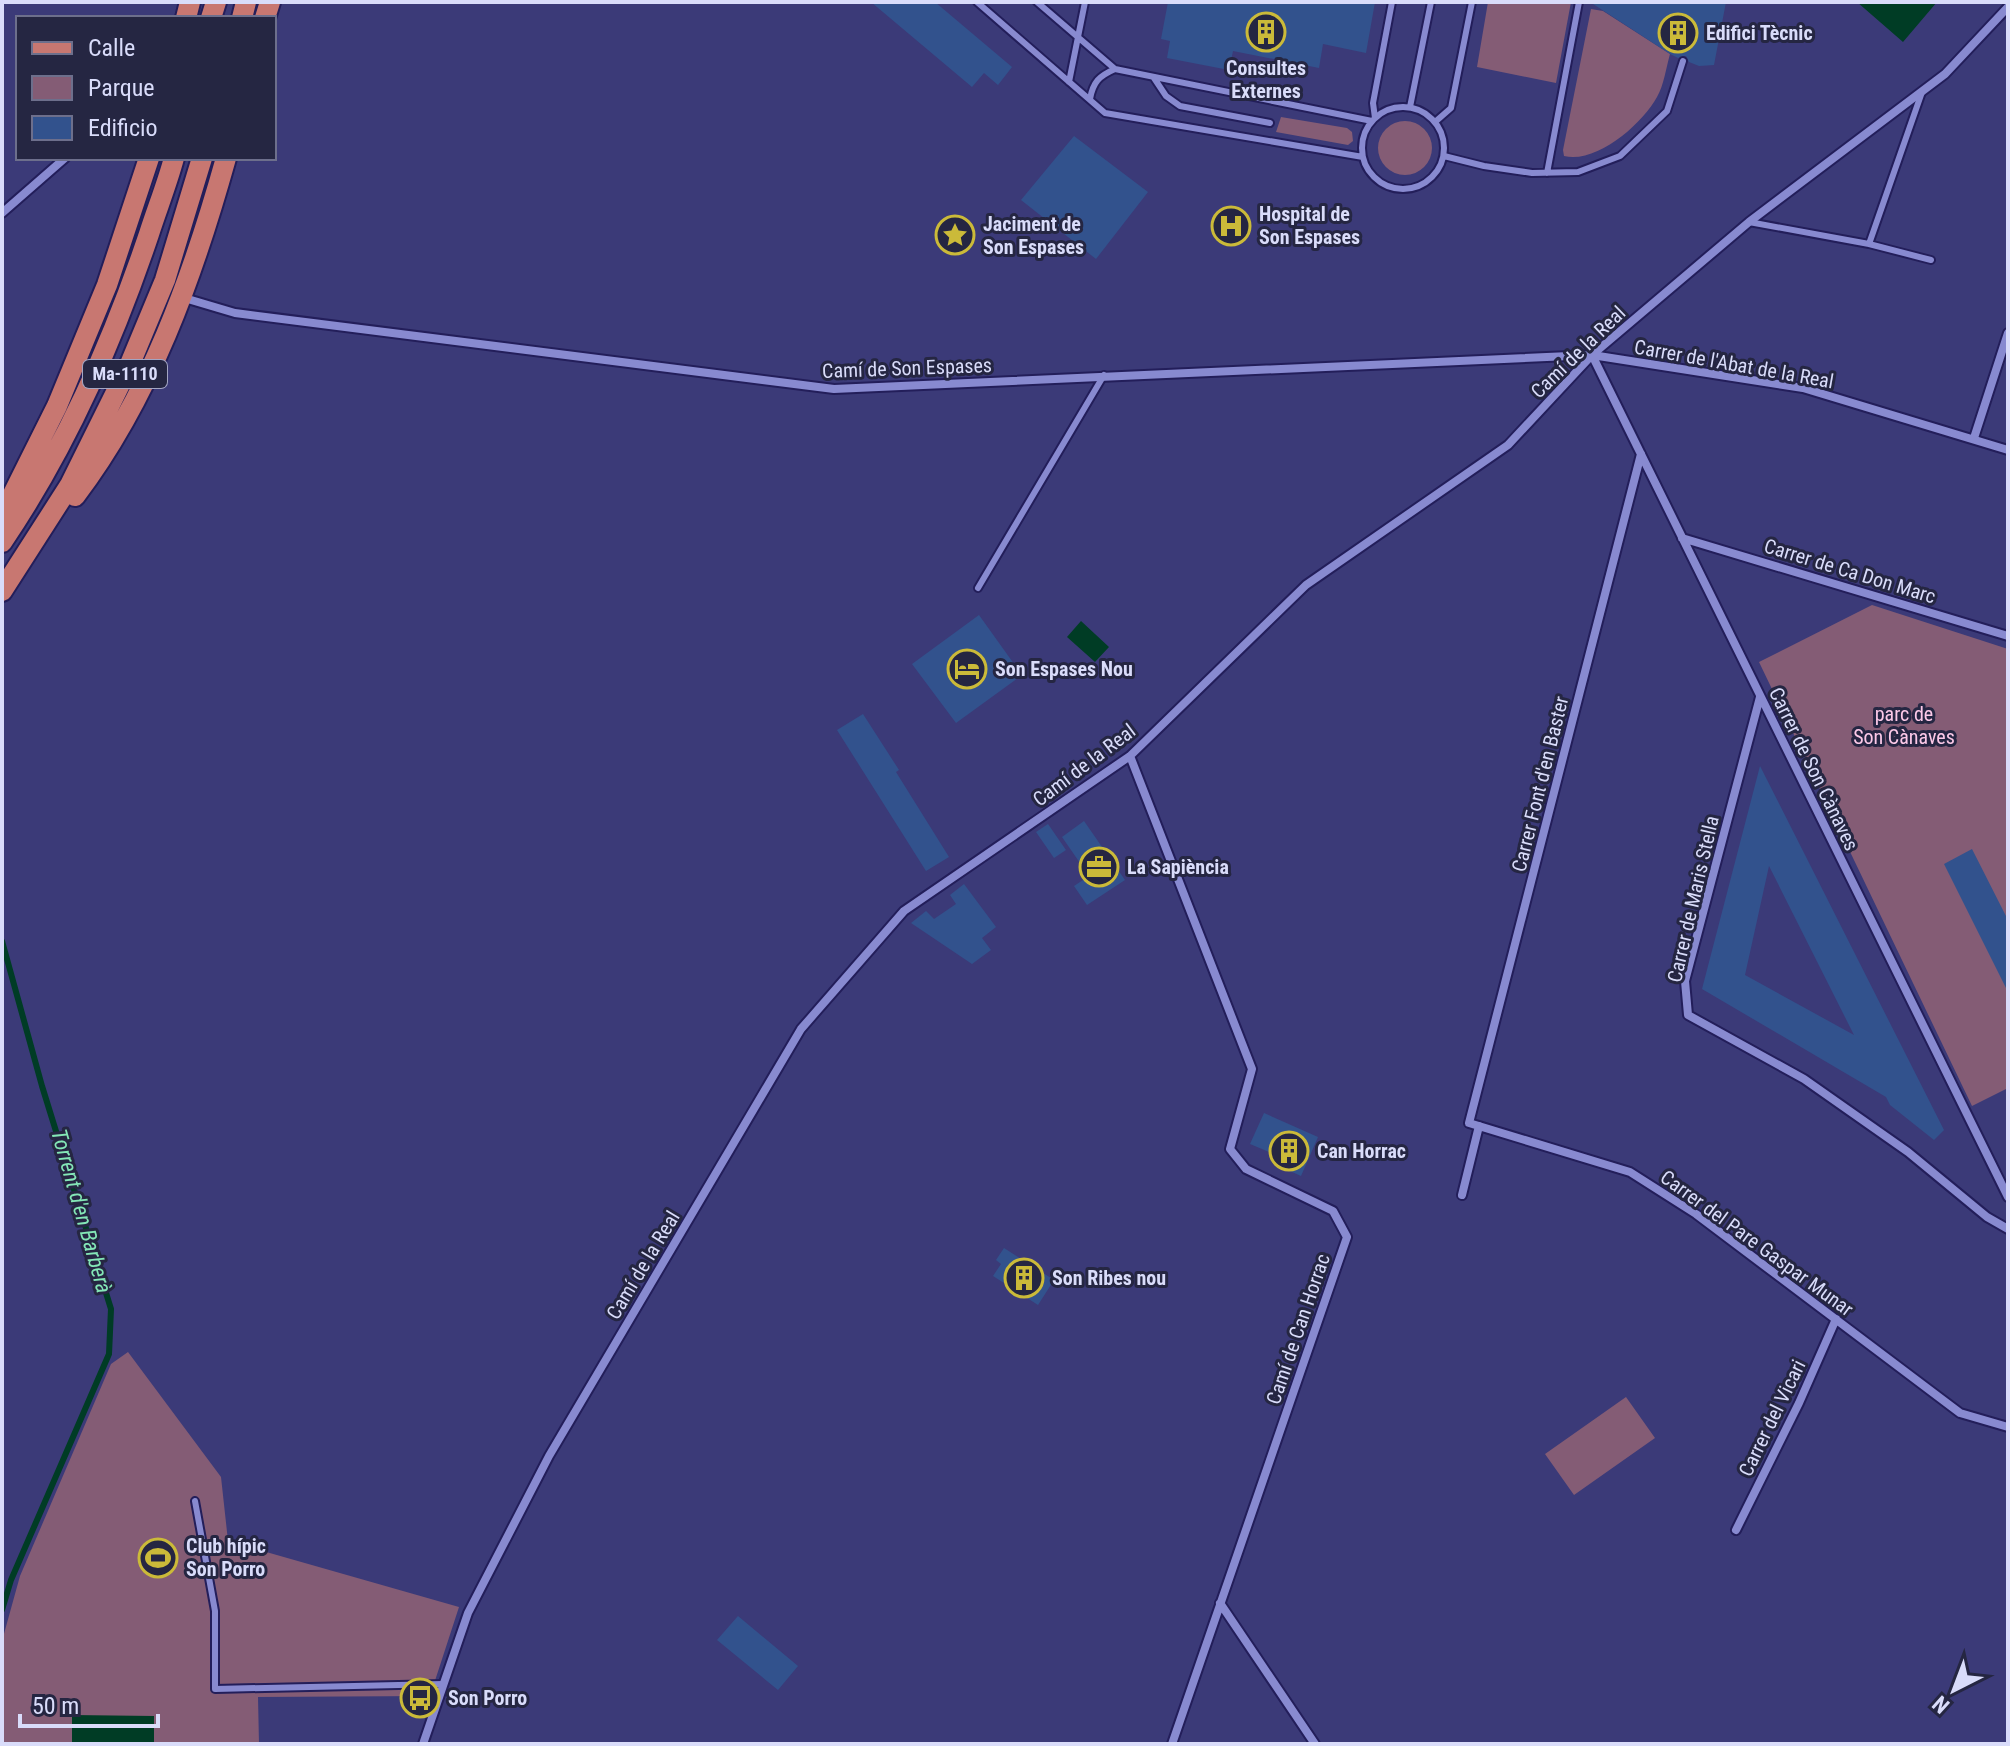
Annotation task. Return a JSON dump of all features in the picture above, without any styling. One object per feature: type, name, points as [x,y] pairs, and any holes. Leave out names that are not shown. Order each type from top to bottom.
[{"type":"main road","points":[[2,516],[57,406],[107,285],[148,160]]},
{"type":"main road","name":"Ma-1110","points":[[2,542],[21,514],[72,421],[131,287],[173,160]]},
{"type":"main road","name":"Ma-1110","points":[[8,583],[70,485],[130,364],[165,280],[201,160]]},
{"type":"main road","points":[[8,583],[98,465],[154,361],[181,297],[225,160]]},
{"type":"street","name":"Camí de la Real","points":[[423,1744],[468,1613],[549,1456],[801,1029],[904,911],[1130,756],[1306,585],[1508,445],[1592,355],[1749,222],[1945,74],[2008,7]]},
{"type":"street","points":[[2,213],[63,160]]},
{"type":"street","name":"Camí de Son Espases","points":[[181,297],[235,313],[834,389],[1592,355]]},
{"type":"street","points":[[1974,438],[2008,333]]},
{"type":"street","name":"Carrer de l'Abat de la Real","points":[[1592,355],[1803,388],[2008,450]]},
{"type":"street","name":"Carrer de Son Cànaves","points":[[1592,355],[2008,1197]]},
{"type":"street","name":"Carrer Font d'en Baster","points":[[1469,1123],[1641,454]]},
{"type":"street","name":"Carrer de Ca Don Marc","points":[[1682,538],[2008,636]]},
{"type":"street","name":"Carrer de Maris Stella","points":[[1760,697],[1685,981],[1688,1015],[1804,1079],[1908,1152],[1987,1217],[2008,1229]]},
{"type":"street","name":"Camí de Can Horrac","points":[[1130,756],[1252,1069],[1230,1149],[1246,1169],[1333,1211],[1347,1237],[1172,1744]]},
{"type":"street","name":"Carrer del Pare Gaspar Munar","points":[[1469,1123],[1630,1172],[1696,1214],[1960,1413],[2008,1427]]},
{"type":"street","points":[[1462,1195],[1479,1126]]},
{"type":"street","name":"Carrer del Vicari","points":[[1736,1530],[1799,1403],[1836,1319]]},
{"type":"street","points":[[1220,1603],[1315,1744]]},
{"type":"lane","points":[[977,2],[1105,113],[1363,157]]},
{"type":"lane","points":[[1037,2],[1115,69],[1374,119],[1396,107],[1420,110],[1435,122],[1445,144],[1444,156],[1430,180],[1418,187],[1404,189],[1378,181],[1363,157],[1362,144],[1374,119],[1373,103],[1392,2]]},
{"type":"lane","points":[[1069,82],[1085,2]]},
{"type":"lane","points":[[1410,107],[1431,2]]},
{"type":"lane","points":[[1435,122],[1451,108],[1472,2]]},
{"type":"lane","points":[[1547,173],[1579,2]]},
{"type":"lane","points":[[1444,156],[1484,166],[1547,173],[1578,172],[1620,156],[1667,111],[1683,61]]},
{"type":"lane","points":[[1090,99],[1093,85],[1100,75],[1115,69]]},
{"type":"lane","points":[[1154,78],[1166,96],[1180,106],[1270,123]]},
{"type":"lane","points":[[1869,244],[1923,91]]},
{"type":"lane","points":[[1749,222],[1869,244],[1931,260]]},
{"type":"lane","points":[[978,588],[1104,375]]},
{"type":"lane","points":[[195,1501],[215,1611],[215,1689],[443,1684]]},
{"type":"green space","points":[[1488,2],[1571,2],[1556,83],[1477,67]]},
{"type":"green space","points":[[1591,9],[1603,11],[1670,54],[1657,97],[1630,130],[1590,154],[1564,156],[1563,150]]},
{"type":"green space","points":[[1281,117],[1347,128],[1352,132],[1353,141],[1348,145],[1276,132]]},
{"type":"green space","points":[[1405,121],[1424,129],[1432,148],[1424,167],[1405,175],[1386,167],[1378,148],[1386,129]]},
{"type":"green space","name":"parc de Son Cànaves","points":[[1872,605],[2008,649],[2008,1088],[1972,1106],[1759,662]]},
{"type":"green space","name":"Club hípic Son Porro","points":[[128,1352],[221,1477],[228,1541],[459,1607],[430,1696],[258,1697],[259,1744],[2,1744],[2,1641],[20,1576],[111,1364]]},
{"type":"green space","points":[[1626,1397],[1655,1438],[1574,1495],[1545,1454]]},
{"type":"shaded area","points":[[1857,2],[1937,2],[1903,42]]},
{"type":"shaded area","points":[[1081,621],[1109,647],[1095,662],[1067,637]]},
{"type":"shaded area","points":[[72,1715],[154,1716],[154,1744],[72,1744]]},
{"type":"building","points":[[871,2],[935,2],[1012,67],[998,85],[984,73],[972,87]]},
{"type":"building","name":"Consultes Externes","points":[[1168,2],[1375,2],[1366,53],[1323,44],[1319,68],[1233,51],[1229,70],[1167,58],[1170,41],[1161,39]]},
{"type":"building","name":"Edifici Tècnic","points":[[1590,2],[1726,2],[1714,65],[1699,66],[1689,62],[1686,56],[1678,58],[1670,54]]},
{"type":"building","points":[[1074,136],[1148,192],[1096,259],[1021,200]]},
{"type":"building","name":"Son Espases Nou","points":[[979,615],[1022,675],[956,723],[912,664]]},
{"type":"building","points":[[863,714],[949,857],[926,871],[837,730]]},
{"type":"building","points":[[1760,766],[1944,1130],[1934,1140],[1890,1105],[1886,1097],[1702,989]],"holes":[[[1769,866],[1854,1035],[1745,975]]]},
{"type":"building","name":"La Sapiència","points":[[1084,821],[1125,880],[1087,905],[1074,886],[1089,876],[1062,837]]},
{"type":"building","points":[[1048,824],[1066,850],[1054,858],[1036,832]]},
{"type":"building","points":[[1972,849],[2008,920],[2008,992],[1944,864]]},
{"type":"building","points":[[964,884],[996,927],[982,938],[991,950],[972,964],[911,923],[926,911],[934,919],[956,904],[950,895]]},
{"type":"building","name":"Can Horrac","points":[[1264,1113],[1318,1137],[1301,1176],[1279,1166],[1283,1158],[1250,1144]]},
{"type":"building","name":"Son Ribes nou","points":[[1004,1248],[1054,1280],[1038,1305],[993,1276],[1001,1264],[996,1260]]},
{"type":"building","points":[[738,1616],[798,1666],[778,1690],[717,1640]]},
{"type":"waterway","name":"Torrent d'en Barberà","points":[[2,941],[42,1086],[111,1309],[109,1354],[11,1580],[2,1610]]},
{"type":"place","name":"Consultes Externes","points":[[1266,32]]},
{"type":"place","name":"Edifici Tècnic","points":[[1678,33]]},
{"type":"place","name":"Hospital de Son Espases","points":[[1231,226]]},
{"type":"place","name":"Jaciment de Son Espases","points":[[955,235]]},
{"type":"place","name":"Son Espases Nou","points":[[967,669]]},
{"type":"place","name":"La Sapiència","points":[[1099,867]]},
{"type":"place","name":"Can Horrac","points":[[1289,1151]]},
{"type":"place","name":"Son Ribes nou","points":[[1024,1278]]},
{"type":"place","name":"Club hípic Son Porro","points":[[158,1558]]},
{"type":"place","name":"Son Porro","points":[[420,1698]]}]
